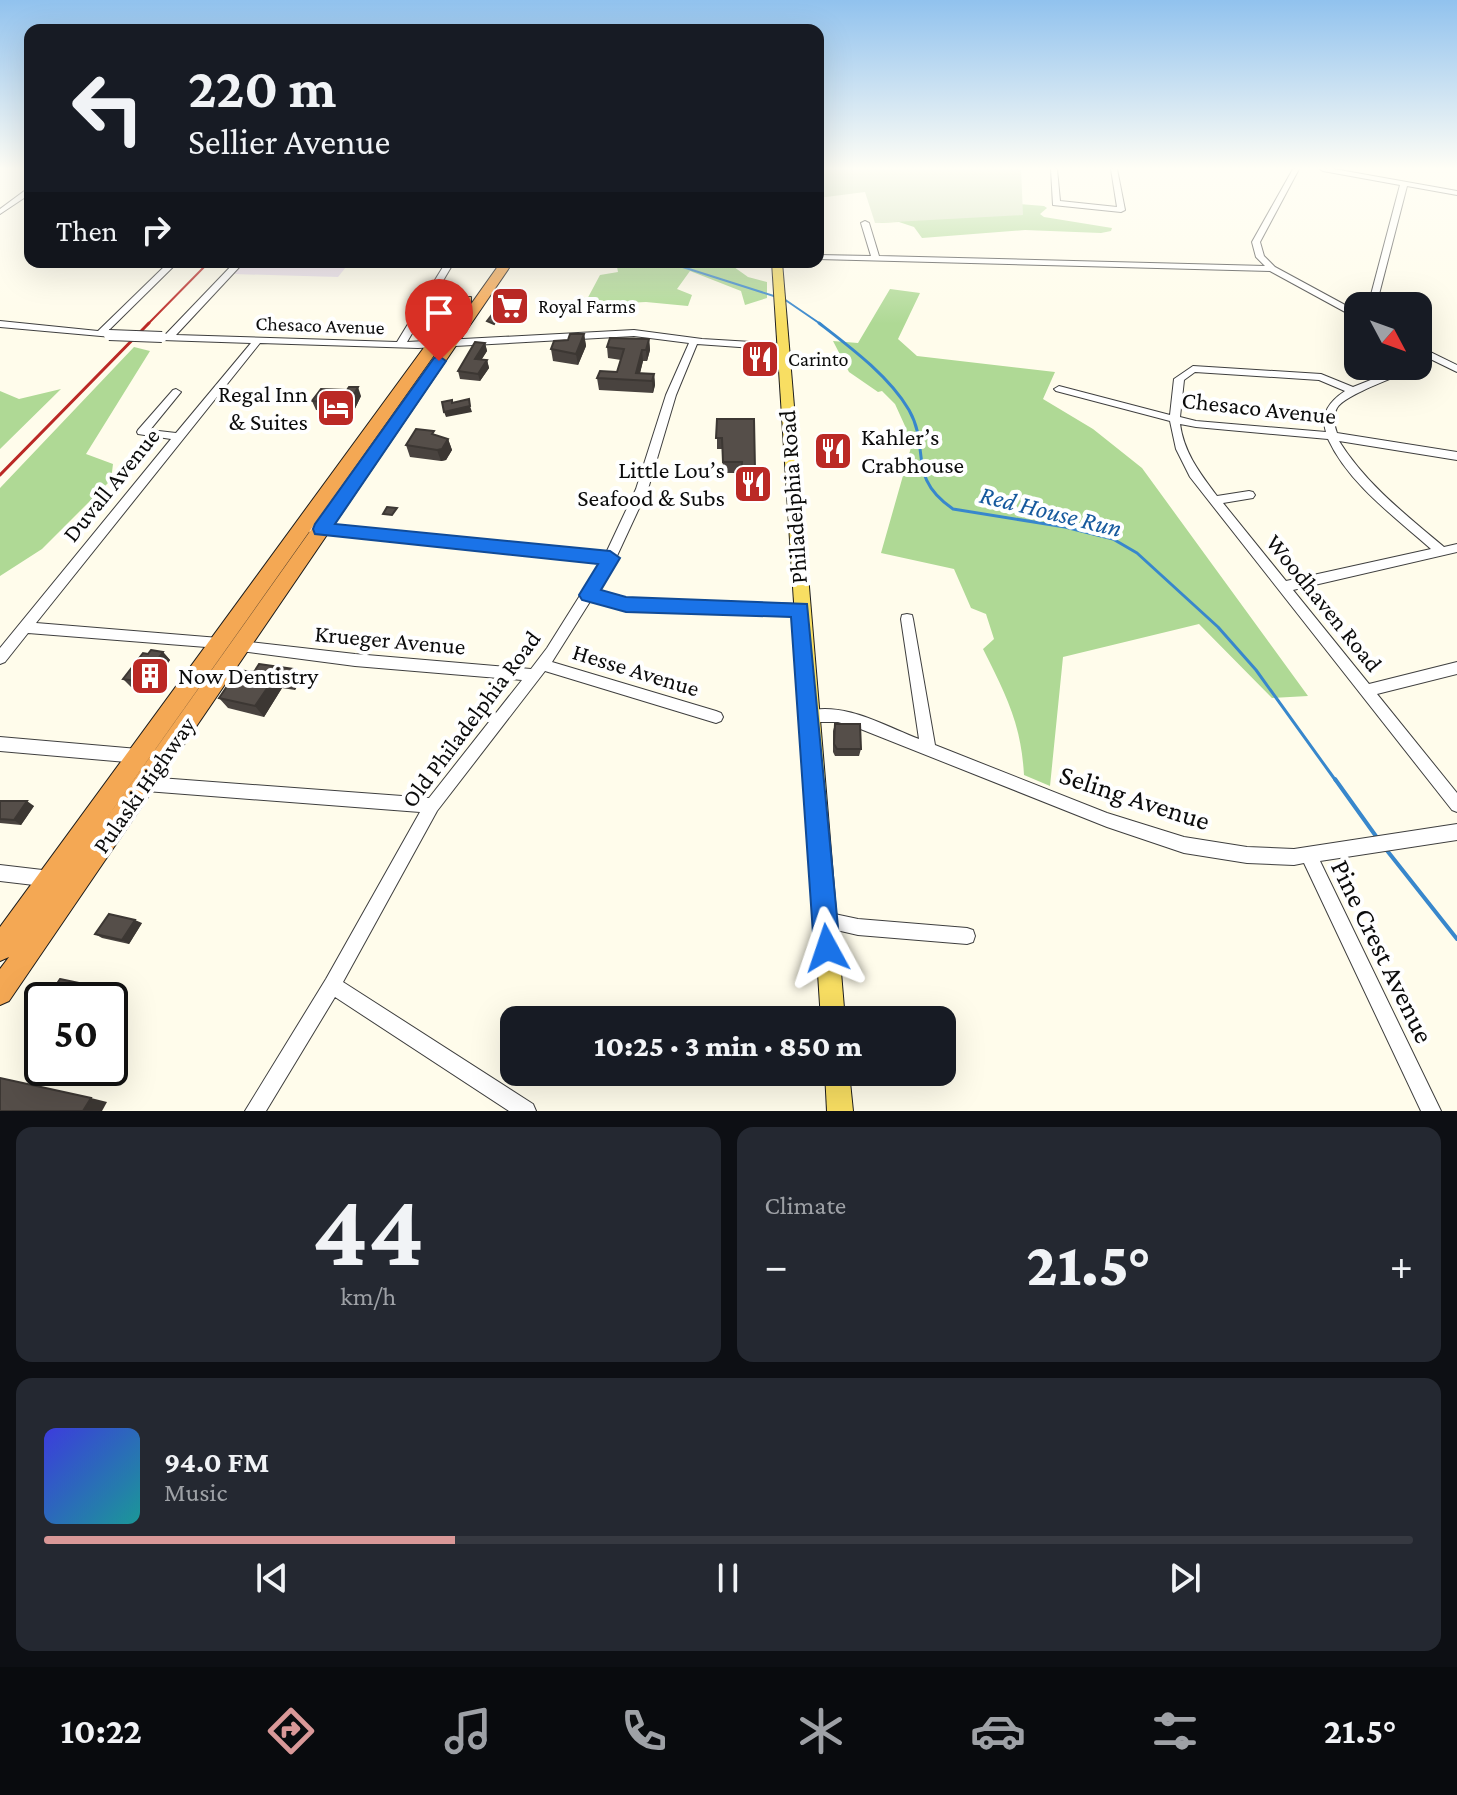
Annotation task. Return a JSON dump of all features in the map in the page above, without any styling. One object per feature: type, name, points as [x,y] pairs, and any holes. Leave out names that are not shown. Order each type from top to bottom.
[{"type":"highway","name":"Pulaski Highway","points":[[443,344],[489,268]]},
{"type":"highway","name":"Pulaski Highway","points":[[0,948],[138,756],[230,644],[443,344],[502,268]]},
{"type":"highway","name":"Pulaski Highway","points":[[0,992],[146,784],[230,644]]},
{"type":"main road","name":"Philadelphia Road","points":[[777,268],[832,1006]]},
{"type":"main road","points":[[838,1086],[840,1111]]},
{"type":"street","points":[[1268,221],[1256,242],[1260,257],[1272,269],[1344,308]]},
{"type":"street","points":[[1376,292],[1394,221]]},
{"type":"street","points":[[865,223],[876,259]]},
{"type":"street","points":[[824,257],[1272,269]]},
{"type":"street","points":[[105,334],[168,268]]},
{"type":"street","points":[[166,337],[234,268]]},
{"type":"street","points":[[400,345],[446,268]]},
{"type":"street","name":"Chesaco Avenue","points":[[0,324],[105,334],[257,341],[400,345],[625,333],[783,347]]},
{"type":"street","name":"Duvall Avenue","points":[[0,658],[257,341]]},
{"type":"street","name":"Old Philadelphia Road","points":[[255,1111],[332,985],[432,806],[539,670],[589,595],[642,489],[674,388],[694,341]]},
{"type":"street","points":[[1434,357],[1457,369]]},
{"type":"street","points":[[1172,419],[1179,379],[1184,372],[1193,369],[1316,376],[1336,381],[1355,392]]},
{"type":"street","points":[[1382,380],[1355,392],[1331,408],[1328,420],[1332,436],[1358,475],[1442,552]]},
{"type":"street","name":"Chesaco Avenue","points":[[1059,389],[1172,419],[1332,436],[1457,456]]},
{"type":"street","points":[[176,392],[142,432],[179,437]]},
{"type":"street","name":"Woodhaven Road","points":[[1172,419],[1182,454],[1214,500],[1457,805]]},
{"type":"street","points":[[1214,500],[1249,495]]},
{"type":"street","points":[[312,528],[610,558]]},
{"type":"street","points":[[1283,587],[1457,548]]},
{"type":"street","points":[[589,595],[634,605],[801,609]]},
{"type":"street","points":[[907,619],[928,749]]},
{"type":"street","name":"Krueger Avenue","points":[[24,627],[230,644],[355,660],[539,670]]},
{"type":"street","points":[[1366,691],[1457,668]]},
{"type":"street","name":"Hesse Avenue","points":[[539,670],[716,717]]},
{"type":"street","name":"Seling Avenue","points":[[809,716],[848,718],[1160,839],[1247,855],[1309,856],[1457,832]]},
{"type":"street","points":[[0,744],[138,756]]},
{"type":"street","points":[[146,784],[432,806]]},
{"type":"street","name":"Pine Crest Avenue","points":[[1309,856],[1431,1111]]},
{"type":"street","points":[[0,873],[78,879]]},
{"type":"street","points":[[825,920],[858,927],[967,936]]},
{"type":"street","points":[[332,985],[526,1111]]},
{"type":"shaded area","points":[[239,268],[345,268],[338,277],[234,274]]},
{"type":"green space","points":[[874,221],[915,221],[875,223]]},
{"type":"green space","points":[[889,221],[1068,221],[1112,228],[1101,233],[1025,230],[922,238],[914,227],[899,222],[875,223]]},
{"type":"green space","points":[[617,268],[735,268],[748,277],[767,282],[767,298],[745,305],[741,291],[690,271],[677,289],[692,295],[688,306],[646,302],[584,305],[600,275],[618,272]]},
{"type":"green space","points":[[890,289],[920,293],[898,339],[917,356],[1055,372],[1043,399],[1093,429],[1142,468],[1308,696],[1272,698],[1199,624],[1063,657],[1050,786],[1024,775],[1016,724],[983,649],[994,639],[986,614],[971,608],[954,569],[881,553],[912,444],[890,441],[889,434],[905,426],[895,404],[882,391],[878,392],[849,372],[833,341],[858,343]]},
{"type":"green space","points":[[134,347],[150,351],[86,454],[113,464],[111,480],[42,549],[0,576],[0,488]]},
{"type":"green space","points":[[61,389],[0,449],[0,391],[19,399]]},
{"type":"building","points":[[505,296],[516,297],[510,310],[499,310]]},
{"type":"building","points":[[494,312],[499,315],[494,324],[487,321]]},
{"type":"building","points":[[570,334],[584,334],[576,354],[551,349],[554,341],[568,340]]},
{"type":"building","points":[[610,338],[649,339],[646,350],[642,350],[636,373],[654,374],[652,381],[597,378],[600,371],[617,372],[624,349],[607,347]]},
{"type":"building","points":[[475,342],[485,343],[475,359],[487,360],[478,374],[458,371]]},
{"type":"building","points":[[750,346],[771,346],[771,356],[751,358]]},
{"type":"building","points":[[358,387],[346,410],[335,409],[339,403],[312,401],[321,389],[347,390]]},
{"type":"building","points":[[469,399],[470,406],[444,412],[442,402]]},
{"type":"building","points":[[717,419],[754,419],[755,469],[764,469],[764,484],[752,484],[752,477],[741,477],[742,462],[723,462],[722,438],[716,438]]},
{"type":"building","points":[[416,429],[434,431],[432,434],[448,439],[442,449],[437,450],[406,445]]},
{"type":"building","points":[[818,442],[836,442],[836,449],[818,449]]},
{"type":"building","points":[[387,507],[397,508],[392,515],[383,514]]},
{"type":"building","points":[[151,650],[163,652],[141,682],[123,679],[143,653],[148,654]]},
{"type":"building","points":[[259,664],[294,669],[287,680],[274,678],[255,706],[219,698],[238,670],[254,672]]},
{"type":"building","points":[[835,724],[860,724],[861,749],[837,749],[834,744]]},
{"type":"building","points":[[0,801],[27,801],[14,820],[0,819]]},
{"type":"building","points":[[109,914],[135,920],[122,940],[95,934]]},
{"type":"building","points":[[0,1078],[24,1083],[24,1086],[91,1098],[83,1111],[0,1111]]},
{"type":"waterway","name":"Red House Run","points":[[686,268],[777,297]]},
{"type":"waterway","name":"Red House Run","points":[[784,299],[822,325]]},
{"type":"waterway","name":"Red House Run","points":[[819,323],[868,363],[901,397],[919,437],[924,474],[939,497],[953,509],[1065,527],[1113,539],[1137,553],[1218,627],[1256,670],[1336,781]]},
{"type":"waterway","name":"Red House Run","points":[[1335,779],[1378,839]]},
{"type":"waterway","name":"Red House Run","points":[[1385,848],[1457,939]]},
{"type":"railway","points":[[147,325],[203,268]]},
{"type":"railway","points":[[0,475],[149,323]]},
{"type":"place","name":"Royal Farms","points":[[510,306]]},
{"type":"place","name":"Carinto","points":[[760,359]]},
{"type":"place","name":"Regal Inn & Suites","points":[[336,408]]},
{"type":"place","name":"Kahler’s Crabhouse","points":[[833,451]]},
{"type":"place","name":"Little Lou’s Seafood & Subs","points":[[753,484]]},
{"type":"place","name":"Now Dentistry","points":[[150,676]]},
{"type":"route","points":[[439,361],[322,529],[610,558],[589,595],[626,604],[801,609],[827,948]]}]
